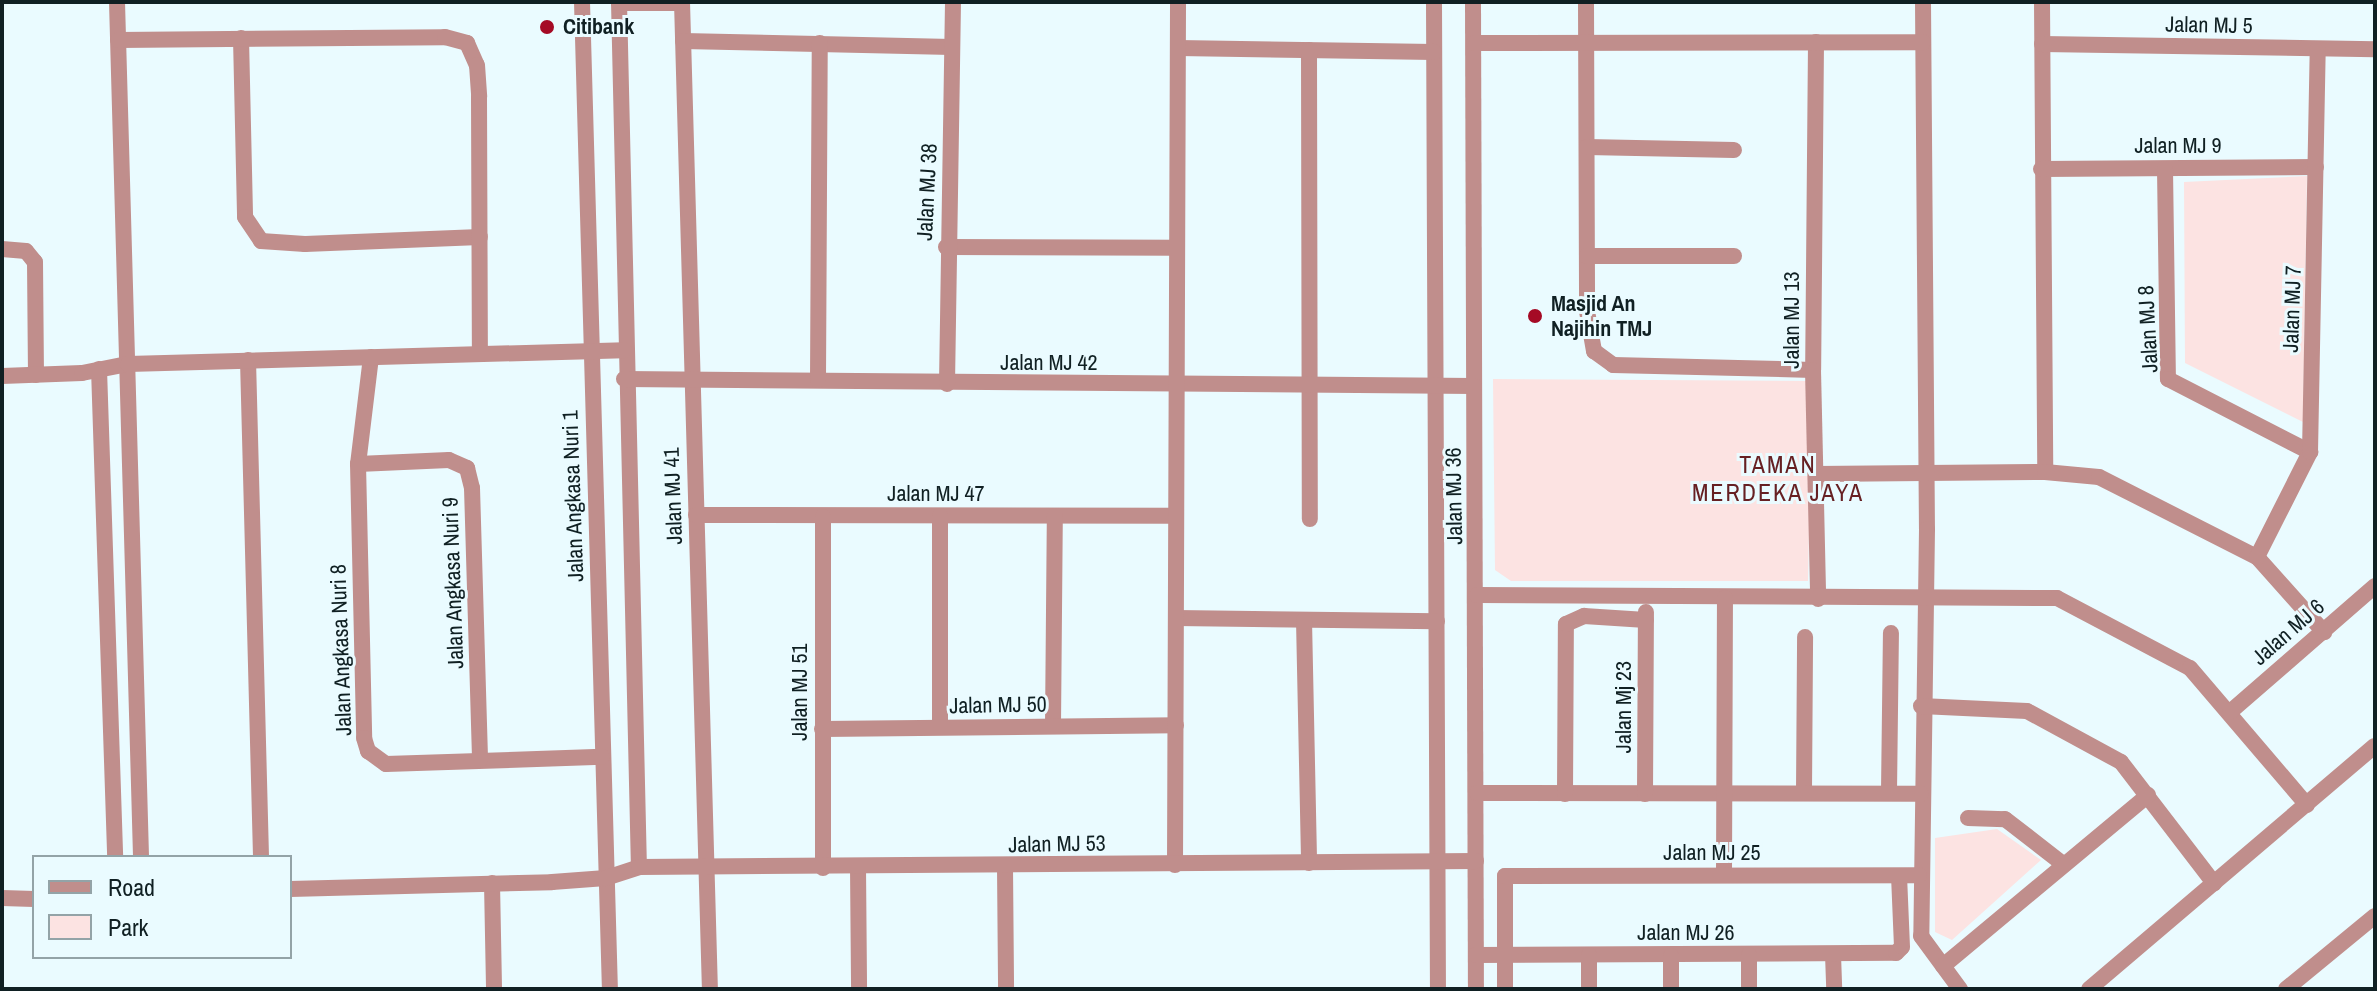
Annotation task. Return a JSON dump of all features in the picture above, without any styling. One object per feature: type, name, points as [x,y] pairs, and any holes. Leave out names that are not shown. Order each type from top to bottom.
[{"type":"street","points":[[117,2],[141,855]]},
{"type":"street","name":"Jalan Angkasa Nuri 1","points":[[582,2],[610,989]]},
{"type":"street","points":[[639,867],[624,379],[619,2],[682,3]]},
{"type":"street","name":"Jalan MJ 38","points":[[947,384],[946,247],[952,179],[953,2]]},
{"type":"street","points":[[1175,865],[1178,2]]},
{"type":"street","points":[[1434,2],[1438,989]]},
{"type":"street","name":"Jalan MJ 36","points":[[1473,2],[1476,989]]},
{"type":"street","points":[[1586,2],[1587,256],[1589,338],[1594,351],[1613,365],[1813,370]]},
{"type":"street","points":[[1923,2],[1927,600],[1921,706],[1921,936],[1960,989]]},
{"type":"street","points":[[2042,2],[2045,472]]},
{"type":"street","name":"Jalan MJ 41","points":[[682,3],[704,866],[710,989]]},
{"type":"street","points":[[118,40],[445,37],[467,43],[477,65],[480,354]]},
{"type":"street","points":[[241,38],[245,217],[261,241],[305,244],[480,237]]},
{"type":"street","points":[[683,41],[952,47]]},
{"type":"street","name":"Jalan MJ 13","points":[[1816,42],[1813,370],[1818,599]]},
{"type":"street","points":[[1474,43],[1923,42]]},
{"type":"street","points":[[818,380],[820,43]]},
{"type":"street","name":"Jalan MJ 5","points":[[2042,44],[2375,49]]},
{"type":"street","points":[[1178,48],[1434,52]]},
{"type":"street","name":"Jalan MJ 7","points":[[2257,557],[2310,452],[2318,49]]},
{"type":"street","points":[[1309,50],[1310,519]]},
{"type":"street","points":[[1587,147],[1734,150]]},
{"type":"street","name":"Jalan MJ 9","points":[[2041,169],[2316,167]]},
{"type":"street","name":"Jalan MJ 8","points":[[2165,169],[2168,379],[2310,452]]},
{"type":"street","points":[[946,247],[1177,248]]},
{"type":"street","points":[[2,249],[26,251],[35,262],[36,375]]},
{"type":"street","points":[[1587,256],[1734,256]]},
{"type":"street","points":[[2,376],[128,364],[624,350]]},
{"type":"street","name":"Jalan Angkasa Nuri 8","points":[[371,357],[358,464],[364,738],[368,751],[386,764],[602,757]]},
{"type":"street","points":[[248,360],[261,855]]},
{"type":"street","points":[[99,369],[115,855]]},
{"type":"street","name":"Jalan MJ 42","points":[[624,379],[1474,386]]},
{"type":"street","name":"Jalan Angkasa Nuri 9","points":[[358,464],[449,460],[467,468],[473,503],[480,760]]},
{"type":"street","points":[[1816,474],[2045,472],[2099,477],[2257,557],[2324,632]]},
{"type":"street","name":"Jalan MJ 47","points":[[696,515],[1176,516]]},
{"type":"street","points":[[940,516],[940,727]]},
{"type":"street","points":[[1053,726],[1055,516]]},
{"type":"street","name":"Jalan MJ 51","points":[[823,517],[823,868]]},
{"type":"street","name":"Jalan MJ 6","points":[[2230,712],[2375,586]]},
{"type":"street","points":[[1477,595],[1927,600],[2057,598],[2190,668],[2307,805]]},
{"type":"street","name":"Jalan Mj 23","points":[[1645,794],[1646,598]]},
{"type":"street","points":[[1724,875],[1725,598]]},
{"type":"street","points":[[1565,794],[1566,624],[1584,616],[1646,620]]},
{"type":"street","points":[[1176,618],[1437,621]]},
{"type":"street","points":[[1304,620],[1309,863]]},
{"type":"street","points":[[1889,792],[1891,633]]},
{"type":"street","points":[[1804,792],[1805,637]]},
{"type":"street","points":[[1921,706],[2046,717],[2121,762],[2214,883]]},
{"type":"street","name":"Jalan MJ 50","points":[[822,729],[1176,725]]},
{"type":"street","points":[[2089,989],[2375,746]]},
{"type":"street","points":[[1477,793],[1921,794]]},
{"type":"street","points":[[1943,966],[2148,795]]},
{"type":"street","points":[[1968,818],[2005,819],[2063,864]]},
{"type":"street","name":"Jalan MJ 53","points":[[292,889],[606,878],[639,867],[1005,867],[1476,861]]},
{"type":"street","points":[[858,867],[859,989]]},
{"type":"street","points":[[1005,867],[1006,989]]},
{"type":"street","name":"Jalan MJ 25","points":[[1506,955],[1505,876],[1919,875]]},
{"type":"street","name":"Jalan MJ 26","points":[[1476,955],[1896,953],[1902,947],[1899,876]]},
{"type":"street","points":[[492,883],[494,989]]},
{"type":"street","points":[[2,898],[32,899]]},
{"type":"street","points":[[2286,989],[2375,916]]},
{"type":"street","points":[[1833,954],[1834,989]]},
{"type":"street","points":[[1505,989],[1506,955]]},
{"type":"street","points":[[1589,955],[1589,989]]},
{"type":"street","points":[[1749,955],[1749,989]]},
{"type":"street","points":[[1671,956],[1671,989]]},
{"type":"green space","points":[[2307,176],[2303,422],[2185,363],[2184,182]]},
{"type":"green space","points":[[1493,379],[1812,381],[1808,581],[1511,581],[1495,570]]},
{"type":"green space","points":[[1997,829],[2041,860],[1952,940],[1935,932],[1935,838]]},
{"type":"place","name":"Citibank","points":[[547,27]]},
{"type":"place","name":"Masjid An Najihin TMJ","points":[[1535,316]]},
{"type":"district","name":"TAMAN MERDEKA JAYA","points":[[1778,479]]}]
